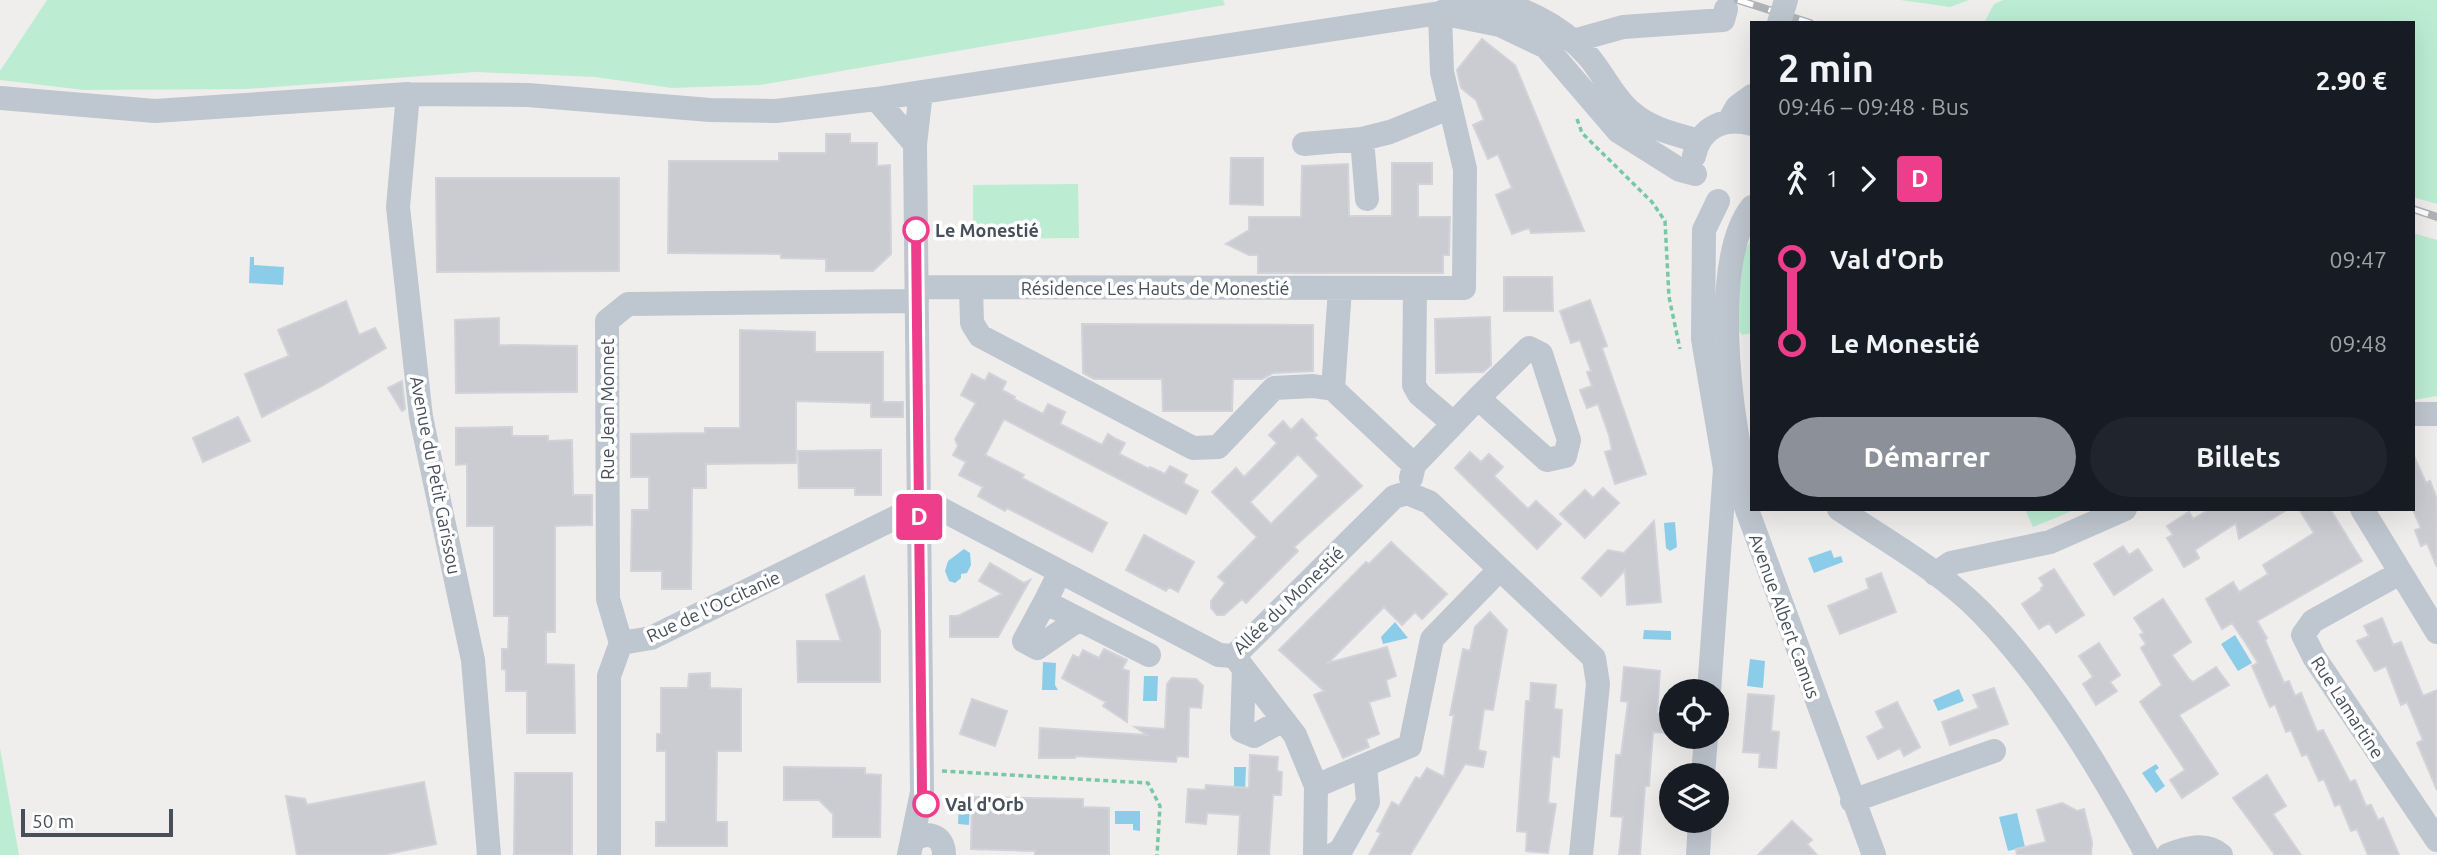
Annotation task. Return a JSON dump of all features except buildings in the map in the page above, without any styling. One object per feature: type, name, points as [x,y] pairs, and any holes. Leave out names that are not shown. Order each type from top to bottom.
[{"type":"street","points":[[1780,21],[1786,0]]},
{"type":"street","points":[[0,98],[155,111],[408,94],[528,95],[723,111],[776,111],[921,92],[1475,1],[1505,6],[1533,16],[1573,41],[1588,56],[1628,110],[1646,124],[1699,141]]},
{"type":"street","points":[[1452,6],[1526,35],[1561,60],[1585,94],[1618,131],[1680,170],[1695,174]]},
{"type":"street","name":"Résidence Les Hauts de Monestié","points":[[917,294],[971,288],[1464,288],[1465,169],[1442,72],[1452,6]]},
{"type":"street","points":[[1573,41],[1623,27],[1723,20],[1726,9]]},
{"type":"street","points":[[921,92],[915,144],[925,849]]},
{"type":"street","name":"Avenue du Petit Garissou","points":[[408,94],[398,208],[421,416],[473,660],[489,855]]},
{"type":"street","points":[[1750,97],[1737,107],[1740,122],[1707,131],[1699,141],[1693,157],[1695,174],[1707,194],[1718,201],[1732,204],[1750,200]]},
{"type":"street","points":[[876,99],[915,144]]},
{"type":"street","points":[[1304,144],[1362,139],[1390,132],[1450,108]]},
{"type":"street","points":[[1362,139],[1367,199]]},
{"type":"street","points":[[1717,576],[1729,556],[1746,541],[1745,491],[1703,339],[1704,230],[1718,201]]},
{"type":"street","name":"Avenue Albert Camus","points":[[1745,491],[1731,399],[1727,296],[1737,236],[1750,210]]},
{"type":"street","points":[[971,288],[972,323],[980,336],[1193,448],[1218,447],[1274,388],[1313,386],[1333,389],[1415,465]]},
{"type":"street","points":[[1333,389],[1340,289]]},
{"type":"street","points":[[1415,290],[1414,385],[1419,394],[1453,423]]},
{"type":"street","name":"Rue Jean Monnet","points":[[621,643],[608,599],[607,321],[628,304],[917,294]]},
{"type":"street","points":[[1478,398],[1415,465],[1407,493],[1429,502],[1498,571],[1594,658],[1598,684],[1581,855]]},
{"type":"street","points":[[2415,414],[2437,414]]},
{"type":"street","points":[[1710,679],[1720,522],[1745,491]]},
{"type":"street","name":"Allée du Monestié","points":[[919,506],[937,507],[1219,656],[1239,663],[1254,633],[1394,497],[1407,493]]},
{"type":"street","name":"Rue de l'Occitanie","points":[[621,643],[651,638],[909,514],[919,506]]},
{"type":"street","name":"Avenue Albert Camus","points":[[1752,511],[1852,801],[1874,855]]},
{"type":"street","points":[[1842,511],[1936,574],[1980,612],[2047,688],[2106,781],[2147,855]]},
{"type":"street","points":[[1936,574],[1951,563],[2050,542],[2120,511]]},
{"type":"street","points":[[2363,511],[2437,632]]},
{"type":"street","points":[[1316,786],[1410,746],[1432,639],[1498,571]]},
{"type":"street","points":[[1059,572],[1024,641],[1037,648],[1078,620]]},
{"type":"street","name":"Rue Lamartine","points":[[2400,573],[2313,621],[2303,635],[2314,657],[2437,840]]},
{"type":"street","points":[[1045,602],[1149,655]]},
{"type":"street","points":[[609,855],[609,676],[621,643]]},
{"type":"street","points":[[1239,663],[1295,735],[1316,786],[1315,855]]},
{"type":"street","points":[[1239,663],[1242,731],[1254,736],[1283,720]]},
{"type":"street","points":[[1852,801],[1994,751]]},
{"type":"street","points":[[1333,855],[1341,850],[1368,802],[1365,766]]},
{"type":"street","points":[[1698,855],[1699,833]]},
{"type":"street","points":[[2168,855],[2189,847],[2213,849],[2221,855]]},
{"type":"path","points":[[1585,94],[1574,109],[1582,133],[1653,202],[1665,221],[1669,297],[1682,354]]},
{"type":"path","points":[[922,781],[1148,783],[1160,806],[1157,855]]},
{"type":"green space","points":[[47,0],[1223,0],[1225,5],[760,85],[672,88],[595,77],[476,72],[247,89],[84,90],[0,80],[0,71]]},
{"type":"green space","points":[[1900,0],[1969,0],[1950,7]]},
{"type":"green space","points":[[2003,0],[2437,0],[2437,204],[2415,198],[2415,21],[1985,21],[1994,4]]},
{"type":"green space","points":[[1078,184],[1079,238],[973,239],[973,185]]},
{"type":"green space","points":[[2415,234],[2437,240],[2437,396],[2415,400]]},
{"type":"green space","points":[[1750,242],[1750,333],[1742,335],[1736,327],[1743,253]]},
{"type":"green space","points":[[2026,511],[2072,511],[2033,527]]},
{"type":"green space","points":[[0,748],[19,855],[0,855]]},
{"type":"water","points":[[250,257],[254,257],[254,265],[284,267],[283,285],[249,283]]},
{"type":"water","points":[[1675,522],[1677,547],[1670,551],[1666,548],[1664,523]]},
{"type":"water","points":[[964,549],[970,553],[971,565],[967,573],[961,574],[961,578],[955,583],[949,581],[945,571],[948,561]]},
{"type":"water","points":[[1831,550],[1834,558],[1841,556],[1843,562],[1814,573],[1808,558]]},
{"type":"water","points":[[1395,622],[1408,638],[1383,644],[1381,637]]},
{"type":"water","points":[[1644,630],[1671,631],[1671,640],[1643,639]]},
{"type":"water","points":[[2235,635],[2252,663],[2238,671],[2221,644]]},
{"type":"water","points":[[1750,659],[1765,661],[1763,688],[1747,686]]},
{"type":"water","points":[[1043,662],[1056,663],[1055,685],[1058,690],[1042,690]]},
{"type":"water","points":[[1144,676],[1158,676],[1157,701],[1143,701]]},
{"type":"water","points":[[1959,689],[1964,701],[1938,711],[1933,700]]},
{"type":"water","points":[[2156,764],[2159,768],[2155,771],[2165,786],[2156,793],[2142,773]]},
{"type":"water","points":[[1234,767],[1246,767],[1245,791],[1234,790]]},
{"type":"water","points":[[959,801],[970,802],[969,825],[958,824]]},
{"type":"water","points":[[1115,811],[1140,811],[1140,831],[1133,830],[1133,824],[1115,824]]},
{"type":"water","points":[[2017,813],[2025,847],[2008,851],[1999,817]]},
{"type":"railway","points":[[1738,0],[1804,21]]},
{"type":"railway","points":[[2415,210],[2437,217]]},
{"type":"bus line","name":"D","points":[[916,230],[922,792],[926,804]]},
{"type":"place","name":"Le Monestié","points":[[916,230]]},
{"type":"place","name":"Val d'Orb","points":[[926,804]]}]
